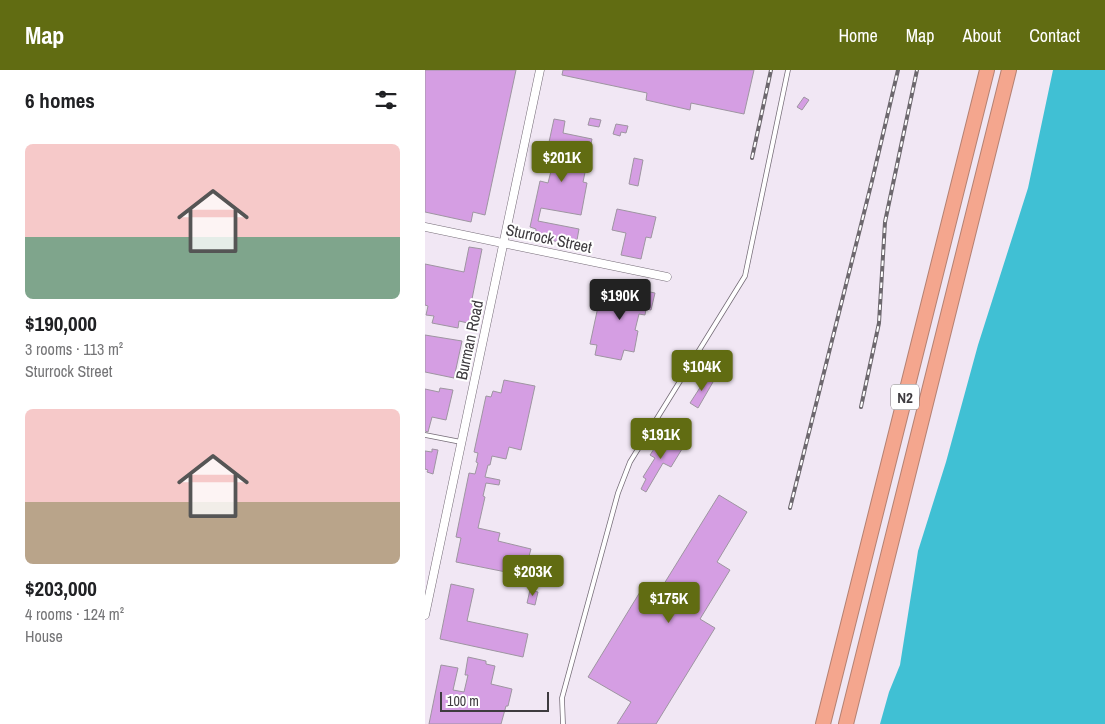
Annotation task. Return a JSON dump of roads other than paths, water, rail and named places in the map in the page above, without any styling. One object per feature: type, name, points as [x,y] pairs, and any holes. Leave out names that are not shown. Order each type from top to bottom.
[{"type":"highway","name":"N2","points":[[823,724],[987,70]]},
{"type":"highway","name":"N2","points":[[846,724],[1009,70]]},
{"type":"street","name":"Burman Road","points":[[425,615],[540,70]]},
{"type":"street","name":"Sturrock Street","points":[[425,227],[667,277]]},
{"type":"lane","points":[[563,724],[562,698],[618,493],[630,462],[745,276],[788,70]]},
{"type":"lane","points":[[425,435],[461,442]]},
{"type":"water","points":[[1053,70],[1105,70],[1105,724],[880,724],[889,692],[900,665],[918,551],[946,462],[978,345],[1028,188]]},
{"type":"railway","points":[[752,158],[771,70]]},
{"type":"railway","points":[[790,508],[898,70]]},
{"type":"railway","points":[[861,407],[879,323],[885,222],[917,70]]}]
